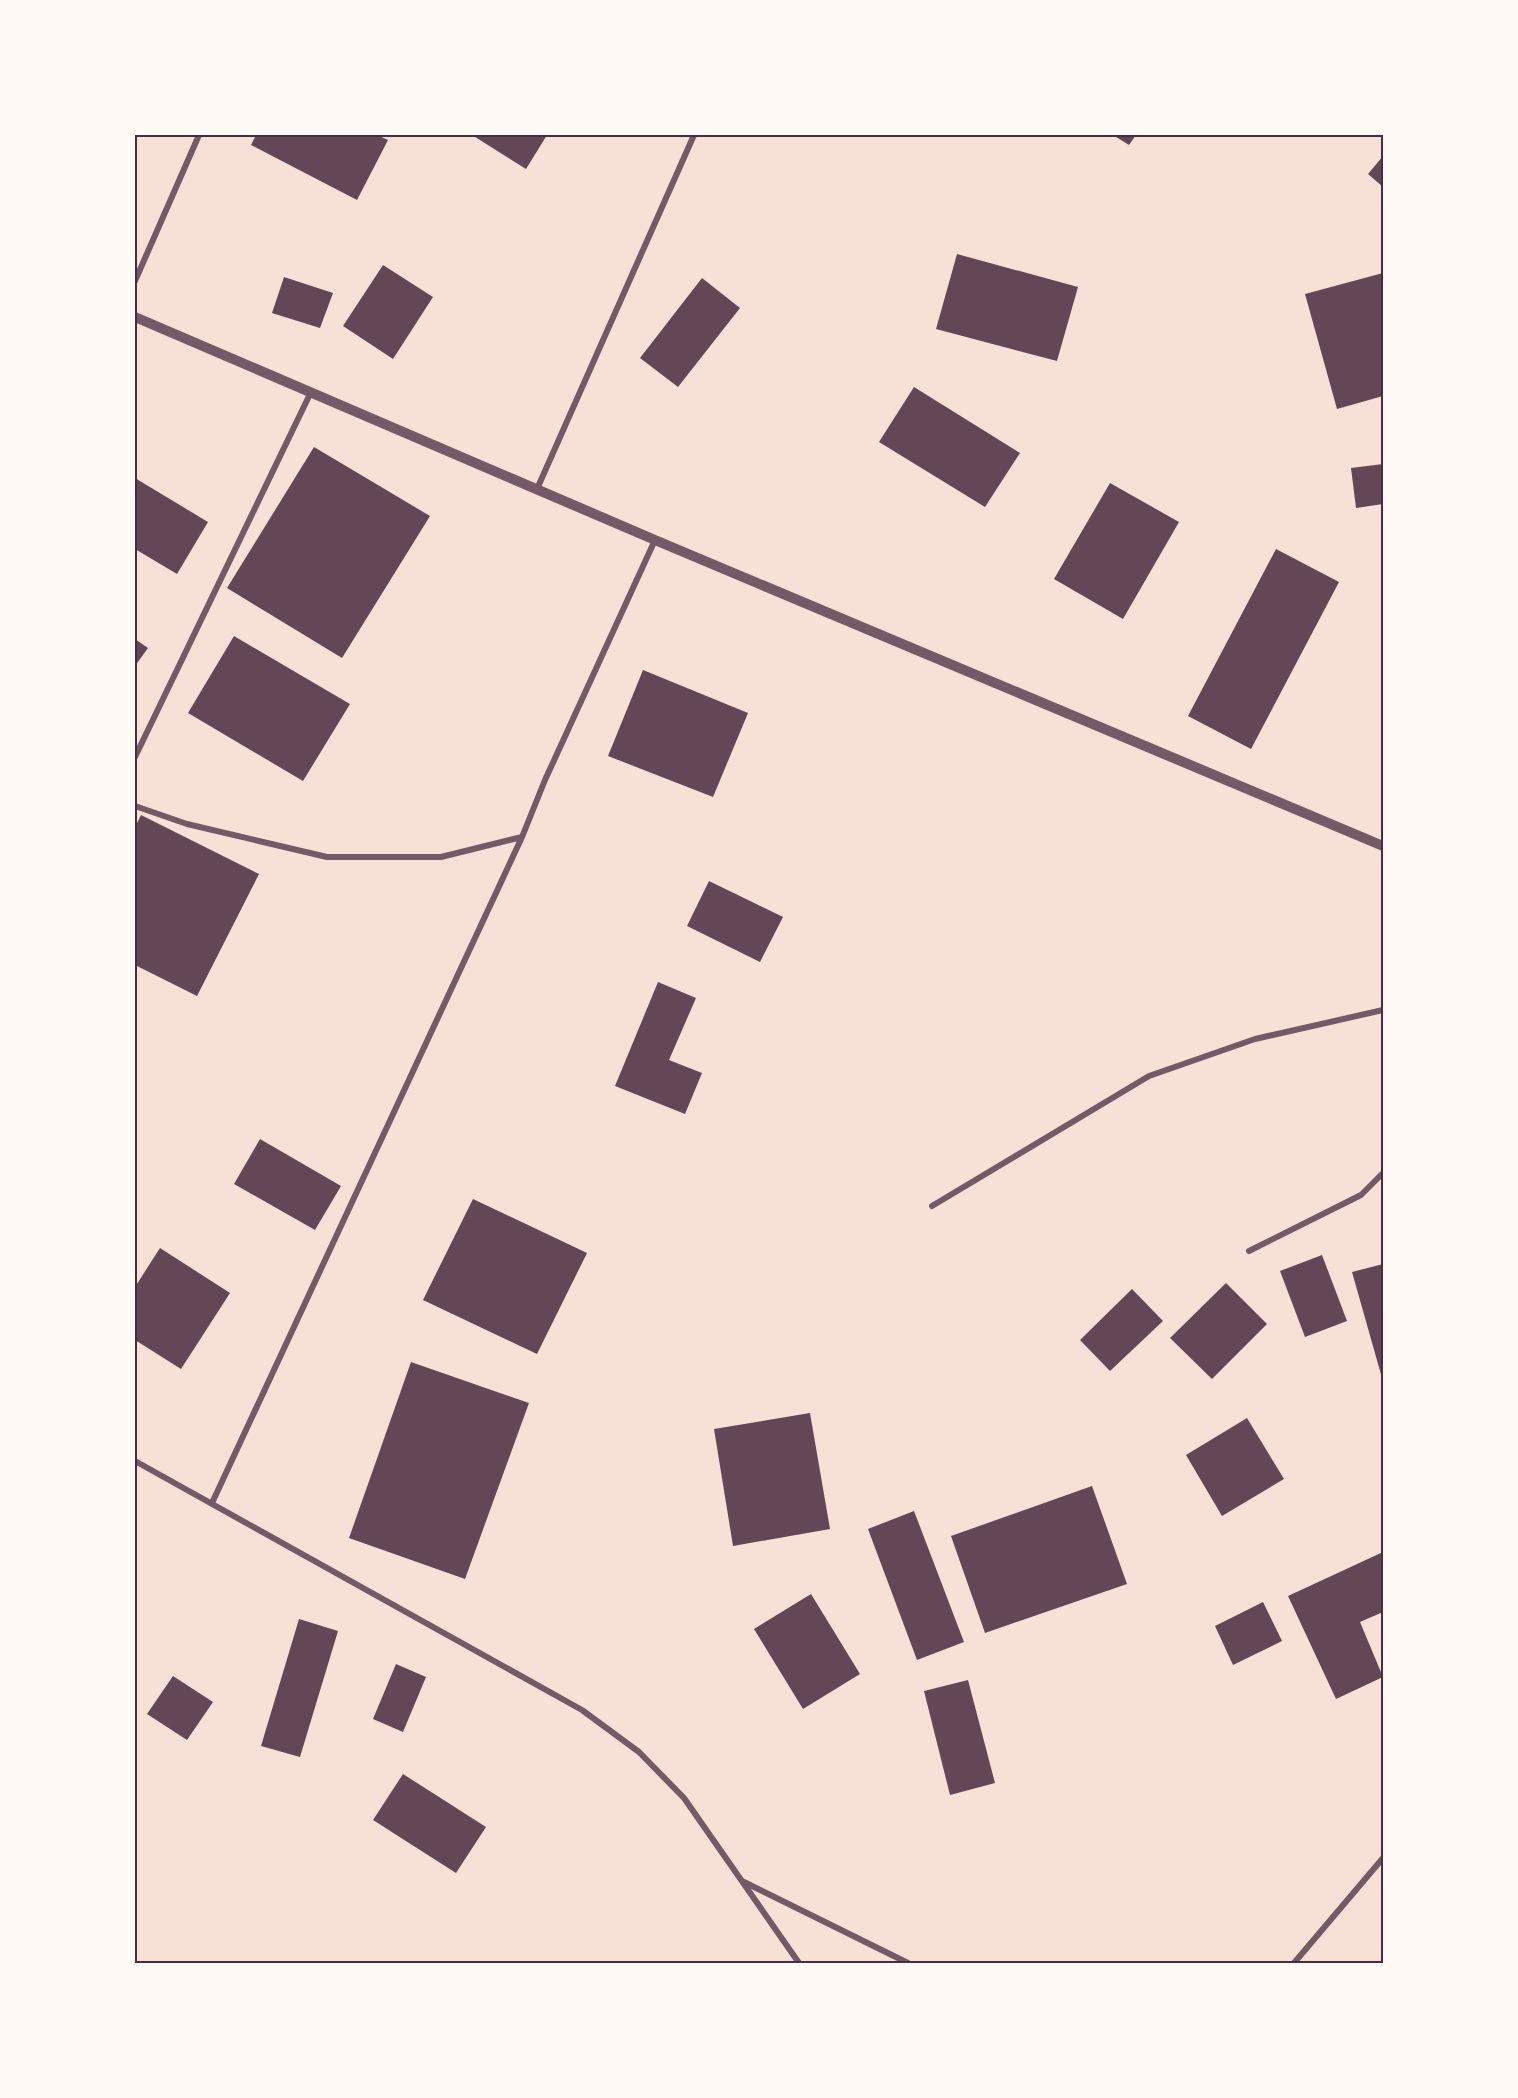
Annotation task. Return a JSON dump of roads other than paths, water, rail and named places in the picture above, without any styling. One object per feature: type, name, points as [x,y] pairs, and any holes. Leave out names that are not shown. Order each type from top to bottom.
[{"type":"street","points":[[135,281],[199,135]]},
{"type":"street","points":[[537,489],[694,135]]},
{"type":"street","points":[[135,316],[656,540],[1383,846]]},
{"type":"street","points":[[135,757],[311,392]]},
{"type":"street","points":[[212,1503],[522,837],[545,780],[656,540]]},
{"type":"street","points":[[135,806],[187,824],[327,857],[441,857],[522,837]]},
{"type":"street","points":[[932,1206],[1149,1076],[1255,1039],[1383,1010]]},
{"type":"street","points":[[1249,1251],[1361,1195],[1383,1173]]},
{"type":"street","points":[[135,1461],[582,1710],[639,1752],[684,1798],[799,1963]]},
{"type":"street","points":[[1294,1963],[1383,1858]]},
{"type":"street","points":[[742,1881],[908,1963]]}]
